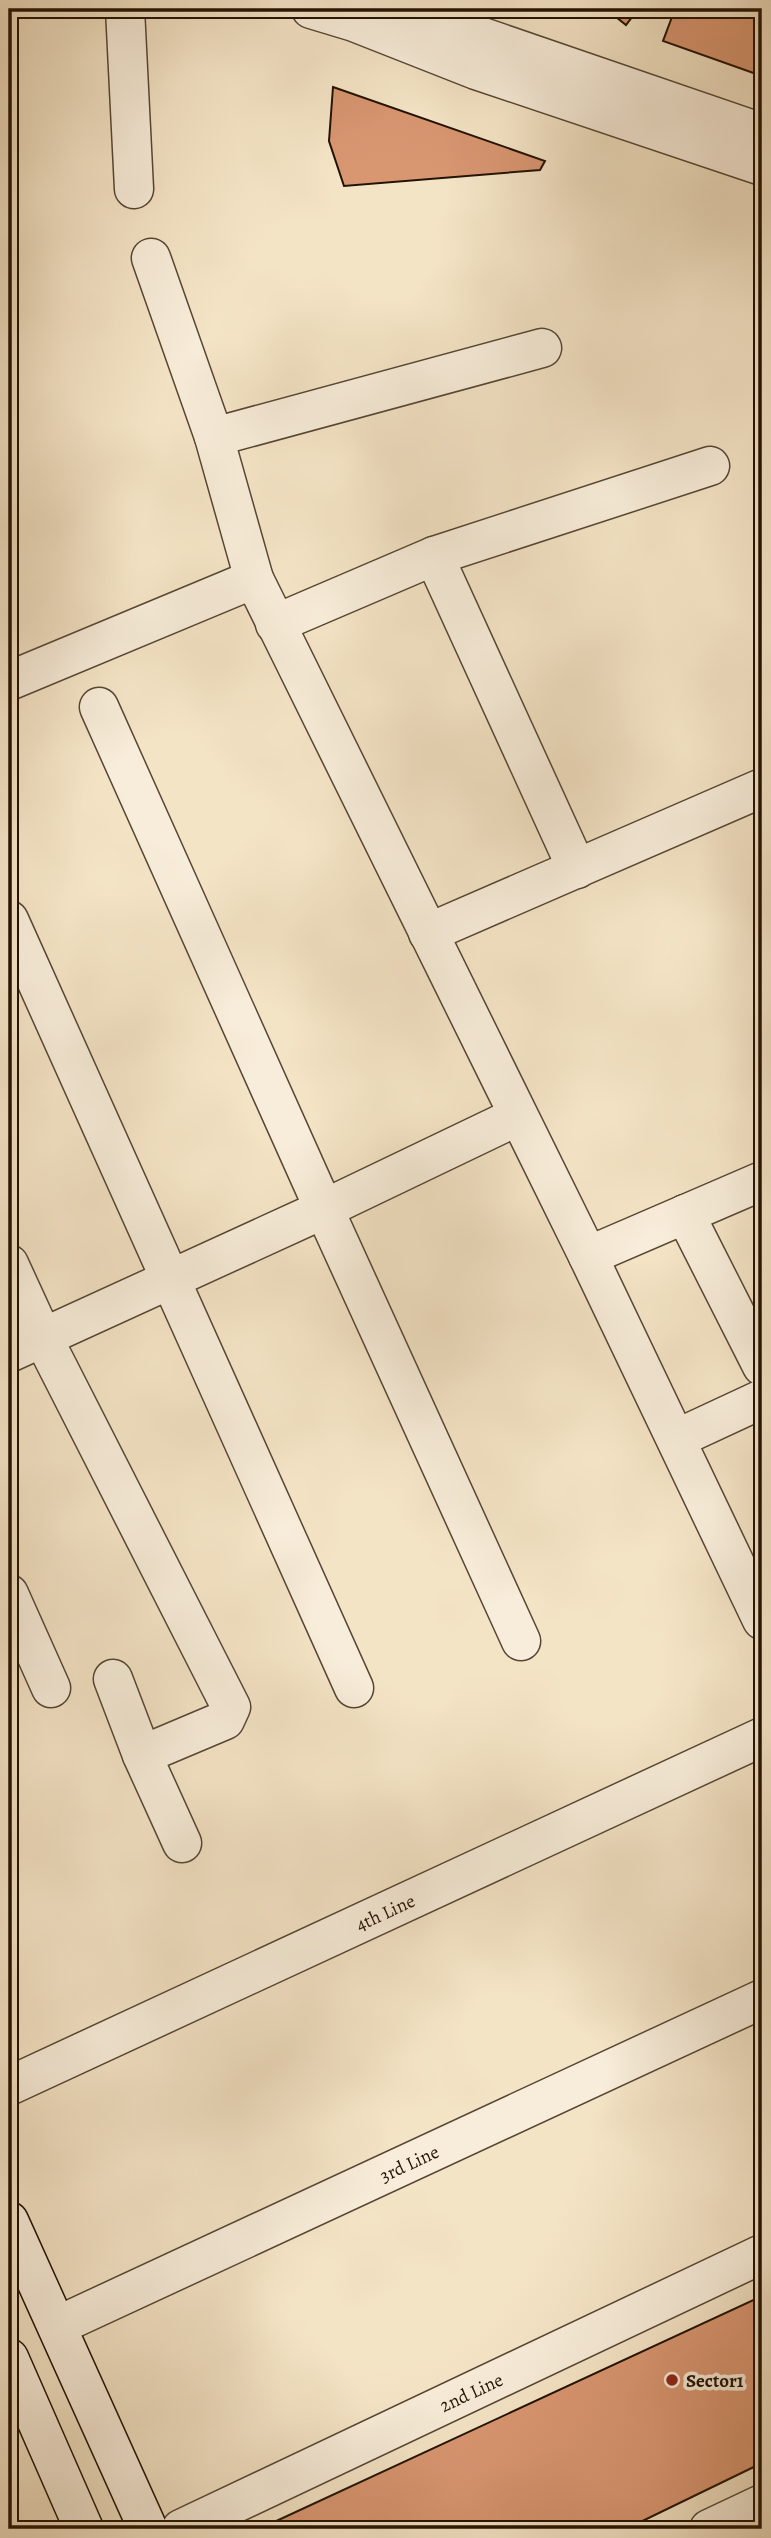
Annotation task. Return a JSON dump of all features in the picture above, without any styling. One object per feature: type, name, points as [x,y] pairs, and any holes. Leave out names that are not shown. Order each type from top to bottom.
[{"type":"street","points":[[125,9],[134,189]]},
{"type":"street","points":[[311,9],[421,21],[762,133]]},
{"type":"street","points":[[421,21],[476,69],[762,166]]},
{"type":"street","points":[[151,258],[214,438],[254,579],[588,1256],[762,1620]]},
{"type":"street","points":[[214,438],[542,348]]},
{"type":"street","points":[[275,624],[434,556],[710,466]]},
{"type":"street","points":[[434,556],[577,869]]},
{"type":"street","points":[[9,681],[254,579]]},
{"type":"street","points":[[99,707],[521,1641]]},
{"type":"street","points":[[428,933],[762,788]]},
{"type":"street","points":[[9,920],[354,1688]]},
{"type":"street","points":[[9,1353],[324,1209],[518,1116]]},
{"type":"street","points":[[588,1256],[762,1181]]},
{"type":"street","points":[[685,1213],[762,1366]]},
{"type":"street","points":[[9,1264],[43,1338],[231,1707],[225,1720],[142,1755]]},
{"type":"street","points":[[676,1439],[762,1399]]},
{"type":"street","points":[[9,1597],[51,1688]]},
{"type":"street","points":[[113,1679],[142,1755],[181,1843]]},
{"type":"street","name":"4th Line","points":[[9,2086],[762,1737]]},
{"type":"street","name":"3rd Line","points":[[57,2326],[762,1999]]},
{"type":"street","points":[[9,2221],[148,2529]]},
{"type":"street","name":"2nd Line","points":[[181,2529],[762,2254]]},
{"type":"street","points":[[9,2358],[84,2529]]},
{"type":"street","points":[[709,2529],[762,2504]]},
{"type":"building","points":[[606,9],[638,9],[626,25]]},
{"type":"building","points":[[675,9],[762,9],[762,76],[663,41]]},
{"type":"building","points":[[333,87],[545,161],[540,170],[344,186],[329,141]]},
{"type":"building","name":"Sector1","points":[[762,2296],[762,2463],[626,2529],[259,2529]]},
{"type":"place","name":"Sector1","points":[[672,2380]]}]
